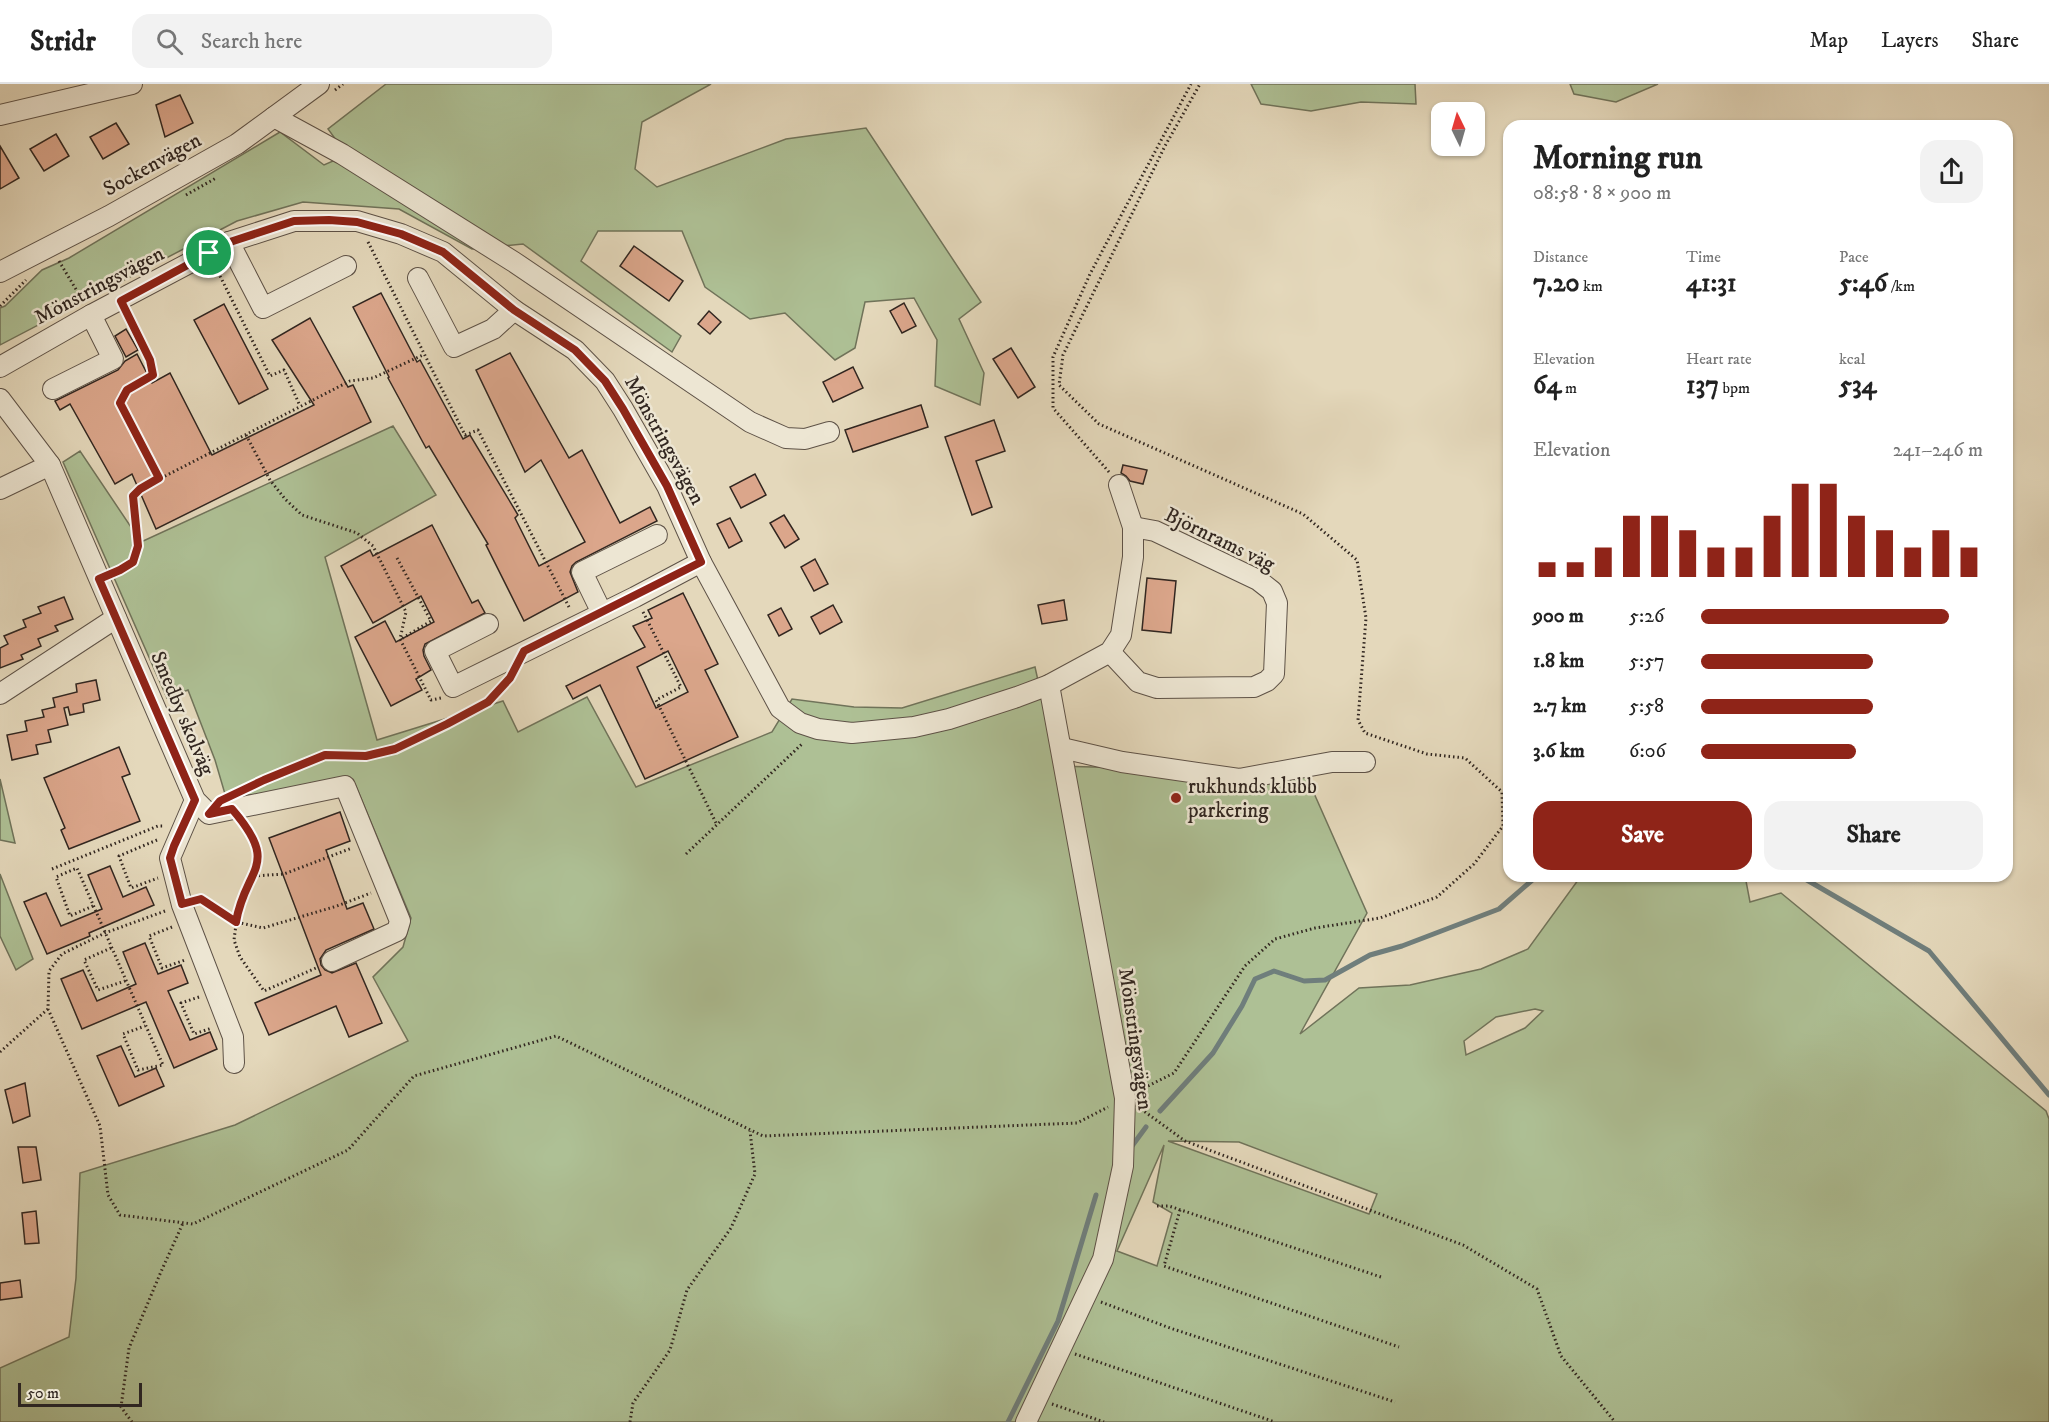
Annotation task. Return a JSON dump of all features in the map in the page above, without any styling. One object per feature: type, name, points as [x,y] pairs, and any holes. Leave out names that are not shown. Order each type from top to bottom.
[{"type":"street","points":[[0,115],[132,84]]},
{"type":"street","name":"Sockenvägen","points":[[0,272],[109,216],[227,150],[319,84]]},
{"type":"street","points":[[274,117],[342,154],[514,262],[750,422],[786,438],[805,439],[829,432]]},
{"type":"street","name":"Mönstringsvägen","points":[[0,368],[91,315],[230,242],[294,221],[357,222],[401,234],[443,252],[514,310],[575,350],[605,381],[667,486],[701,562],[780,708],[801,723],[818,729],[852,733],[914,727],[949,719],[1049,685],[1110,652]]},
{"type":"street","points":[[230,242],[263,309],[346,266]]},
{"type":"street","points":[[418,278],[454,347],[493,329],[514,310]]},
{"type":"street","points":[[53,389],[113,359],[91,315]]},
{"type":"street","name":"Smedby skolväg","points":[[0,399],[50,465],[195,800],[170,858],[185,913],[228,1022],[234,1063]]},
{"type":"street","points":[[0,489],[50,465]]},
{"type":"street","points":[[1110,652],[1122,635],[1133,557],[1133,527],[1119,486]]},
{"type":"street","name":"Björnrams väg","points":[[1110,652],[1138,682],[1157,688],[1254,687],[1267,681],[1274,674],[1277,603],[1272,591],[1258,580],[1155,531],[1133,527]]},
{"type":"street","points":[[602,613],[582,572],[657,536]]},
{"type":"street","points":[[488,624],[435,651],[453,687],[701,562]]},
{"type":"street","points":[[0,694],[116,618]]},
{"type":"street","name":"Mönstringsvägen","points":[[1026,1422],[1103,1259],[1123,1166],[1125,1098],[1049,685]]},
{"type":"street","points":[[1062,748],[1122,762],[1239,779],[1332,762],[1365,762]]},
{"type":"street","points":[[195,800],[209,814],[345,786],[400,921],[397,931],[332,961]]},
{"type":"path","points":[[1119,486],[1106,467],[1053,408],[1053,357],[1090,274],[1191,84]]},
{"type":"path","points":[[185,913],[105,933],[62,954],[49,972],[48,1009],[100,1126],[108,1195],[120,1215],[193,1224],[348,1150],[414,1076],[556,1036],[763,1136],[1077,1123],[1174,1073],[1245,966],[1275,939],[1315,928],[1380,918],[1437,897],[1474,864],[1503,826],[1503,792],[1464,758],[1427,754],[1365,733],[1358,720],[1366,618],[1357,561],[1303,514],[1099,424],[1059,385],[1063,355],[1165,146],[1200,84]]},
{"type":"path","points":[[357,222],[465,435],[478,430],[578,625]]},
{"type":"path","points":[[209,253],[270,376],[284,370],[300,406]]},
{"type":"path","points":[[59,261],[91,315]]},
{"type":"path","points":[[121,301],[150,360],[153,375],[127,390],[120,403],[159,478]]},
{"type":"path","points":[[99,579],[133,562],[138,546],[133,496],[140,489],[350,381],[373,378],[423,354]]},
{"type":"path","points":[[246,434],[270,480],[285,499],[302,514],[357,533],[373,546],[405,612],[400,639],[431,700],[439,700],[453,687]]},
{"type":"path","points":[[397,558],[431,621],[400,639]]},
{"type":"path","points":[[640,608],[681,687],[656,700],[717,825]]},
{"type":"path","points":[[246,788],[325,755],[366,756],[395,749],[488,702],[510,678]]},
{"type":"path","points":[[686,854],[818,729]]},
{"type":"path","points":[[232,809],[249,828],[258,850],[259,862],[238,909],[234,940],[240,957],[264,991],[332,961]]},
{"type":"path","points":[[52,869],[158,826],[178,837]]},
{"type":"path","points":[[174,872],[132,888],[119,856],[155,840],[178,837]]},
{"type":"path","points":[[254,876],[284,874],[367,842]]},
{"type":"path","points":[[93,906],[70,916],[56,877],[78,868],[163,1065],[138,1070],[123,1034],[145,1026]]},
{"type":"path","points":[[201,954],[162,968],[149,936],[185,913],[201,899],[236,922],[263,928],[337,906],[386,887]]},
{"type":"path","points":[[111,948],[84,960],[98,990],[126,981]]},
{"type":"path","points":[[215,990],[182,1004],[194,1034],[228,1022]]},
{"type":"path","points":[[0,1052],[48,1009]]},
{"type":"path","points":[[1125,1098],[1185,1141],[1463,1245],[1537,1290],[1561,1356],[1615,1422]]},
{"type":"path","points":[[630,1422],[633,1403],[670,1350],[687,1290],[731,1228],[755,1174],[750,1131]]},
{"type":"path","points":[[1157,1206],[1169,1206],[1381,1277]]},
{"type":"path","points":[[1180,1210],[1164,1266],[1399,1347]]},
{"type":"path","points":[[132,1422],[121,1407],[129,1348],[183,1223]]},
{"type":"path","points":[[1099,1302],[1170,1328],[1395,1402]]},
{"type":"path","points":[[1059,1349],[1275,1422]]},
{"type":"path","points":[[1037,1399],[1104,1422]]},
{"type":"green space","points":[[386,84],[711,84],[642,122],[635,169],[657,187],[786,139],[866,128],[981,302],[959,319],[984,373],[980,405],[935,386],[937,340],[914,298],[865,302],[855,348],[835,360],[785,313],[750,319],[705,287],[682,231],[598,231],[581,261],[681,336],[672,352],[523,244],[472,249],[399,209],[303,202],[237,221],[0,345],[0,308],[5,306],[42,270],[69,258],[280,132],[324,165],[347,155],[328,129]]},
{"type":"green space","points":[[1251,84],[1415,84],[1416,104],[1361,102],[1311,111],[1261,104]]},
{"type":"green space","points":[[1570,84],[1658,84],[1616,102],[1574,94]]},
{"type":"green space","points":[[393,426],[436,495],[325,557],[377,740],[503,701],[518,732],[587,697],[636,787],[772,732],[792,699],[854,707],[902,708],[1035,667],[1057,766],[1305,773],[1367,913],[1300,1034],[1359,988],[1410,985],[1481,969],[1528,949],[1577,882],[1746,882],[1750,902],[1781,893],[2046,1111],[2049,1119],[2049,1422],[0,1422],[0,1368],[69,1337],[76,1278],[80,1173],[235,1125],[408,1041],[373,977],[403,947],[411,918],[355,784],[256,795],[225,794],[215,760],[188,690],[167,698],[63,462],[80,451],[141,542]],"holes":[[[1535,1009],[1543,1011],[1525,1028],[1466,1055],[1464,1041],[1496,1017]],[[1168,1141],[1239,1142],[1377,1194],[1369,1214]],[[1164,1145],[1153,1202],[1172,1213],[1157,1266],[1117,1251]]]},
{"type":"green space","points":[[0,779],[15,843],[0,840]]},
{"type":"green space","points":[[0,874],[33,959],[16,970],[0,936]]},
{"type":"building","points":[[180,95],[193,123],[165,137],[156,105]]},
{"type":"building","points":[[116,123],[129,144],[103,159],[90,137]]},
{"type":"building","points":[[56,134],[69,156],[44,171],[30,149]]},
{"type":"building","points":[[0,146],[19,178],[0,189]]},
{"type":"building","points":[[634,246],[683,281],[669,301],[620,266]]},
{"type":"building","points":[[381,293],[417,362],[420,360],[463,439],[470,435],[518,515],[515,518],[539,566],[585,542],[541,460],[525,472],[476,370],[510,353],[569,458],[582,450],[620,523],[650,507],[657,521],[572,566],[570,572],[578,592],[524,621],[486,545],[488,544],[429,446],[426,448],[353,307]]},
{"type":"building","points":[[904,303],[916,326],[902,333],[890,311]]},
{"type":"building","points":[[224,304],[268,389],[239,404],[194,320]]},
{"type":"building","points":[[709,311],[721,322],[710,334],[698,324]]},
{"type":"building","points":[[310,318],[348,387],[353,385],[371,422],[156,529],[132,474],[115,484],[70,404],[60,410],[55,401],[118,370],[125,361],[137,354],[152,383],[170,373],[212,455],[314,405],[272,340]]},
{"type":"building","points":[[126,329],[138,350],[126,357],[115,336]]},
{"type":"building","points":[[1011,348],[1035,387],[1018,398],[993,359]]},
{"type":"building","points":[[853,367],[863,388],[833,402],[823,382]]},
{"type":"building","points":[[921,405],[928,427],[853,452],[845,430]]},
{"type":"building","points":[[994,420],[1005,451],[976,461],[992,507],[972,515],[945,437]]},
{"type":"building","points":[[1123,465],[1147,470],[1143,484],[1130,481],[1121,473]]},
{"type":"building","points":[[755,474],[766,495],[741,508],[730,487]]},
{"type":"building","points":[[784,515],[799,539],[785,548],[770,523]]},
{"type":"building","points":[[730,518],[742,541],[729,548],[717,524]]},
{"type":"building","points":[[432,525],[472,603],[478,600],[485,613],[425,644],[424,656],[431,670],[416,679],[422,690],[391,706],[355,637],[385,621],[396,642],[434,622],[421,596],[373,623],[341,566],[370,550],[373,556]]},
{"type":"building","points":[[815,559],[828,584],[814,591],[801,567]]},
{"type":"building","points":[[1147,578],[1176,581],[1171,633],[1142,630]]},
{"type":"building","points":[[683,593],[718,664],[705,670],[738,737],[645,779],[600,685],[573,699],[566,686],[645,647],[633,626],[652,618],[648,610]],"holes":[[[668,651],[688,692],[656,708],[637,667]]]},
{"type":"building","points":[[64,597],[73,619],[55,626],[58,631],[38,639],[41,646],[21,655],[23,659],[0,668],[0,648],[8,644],[4,636],[26,627],[23,620],[41,613],[38,607]]},
{"type":"building","points":[[1064,600],[1067,620],[1042,624],[1038,605]]},
{"type":"building","points":[[833,605],[842,622],[820,634],[811,617]]},
{"type":"building","points":[[781,608],[792,629],[779,636],[768,615]]},
{"type":"building","points":[[96,680],[100,700],[83,704],[84,712],[70,715],[68,707],[64,708],[68,725],[48,730],[51,742],[36,745],[38,754],[12,760],[7,735],[27,731],[25,721],[44,717],[42,710],[55,707],[53,698],[77,692],[76,684]]},
{"type":"building","points":[[119,747],[130,774],[122,777],[140,821],[69,849],[61,830],[65,828],[44,778]]},
{"type":"building","points":[[340,812],[350,841],[326,850],[347,909],[363,903],[374,929],[326,950],[320,959],[321,965],[332,973],[356,963],[382,1023],[349,1037],[336,1006],[269,1035],[255,1003],[321,975],[269,838]]},
{"type":"building","points":[[110,866],[123,897],[146,887],[154,905],[47,954],[24,902],[46,893],[61,926],[102,909],[88,875]]},
{"type":"building","points":[[145,943],[158,974],[181,965],[188,983],[168,991],[190,1040],[210,1032],[217,1049],[174,1068],[146,1002],[82,1029],[61,979],[83,970],[97,1001],[136,984],[123,952]]},
{"type":"building","points":[[121,1046],[135,1077],[156,1068],[164,1086],[119,1106],[97,1056]]},
{"type":"building","points":[[25,1083],[30,1116],[13,1123],[5,1090]]},
{"type":"building","points":[[18,1147],[36,1147],[41,1180],[23,1183]]},
{"type":"building","points":[[36,1211],[39,1243],[25,1244],[22,1213]]},
{"type":"building","points":[[20,1280],[22,1297],[0,1300],[0,1283]]},
{"type":"waterway","points":[[1160,1111],[1213,1053],[1242,1006],[1255,979],[1274,971],[1304,981],[1325,980],[1370,955],[1402,946],[1499,909],[1530,882]]},
{"type":"waterway","points":[[1810,882],[1929,951],[2049,1095]]},
{"type":"waterway","points":[[1132,1146],[1146,1127]]},
{"type":"waterway","points":[[1008,1422],[1058,1321],[1096,1195]]},
{"type":"place","name":"rukhunds klubb parkering","points":[[1176,798]]},
{"type":"route","points":[[329,220],[357,222],[401,234],[443,252],[514,310],[575,350],[605,381],[667,486],[701,562],[524,651],[510,678],[488,702],[447,724],[395,749],[366,756],[325,755],[220,801],[209,814],[232,809],[249,828],[258,850],[259,862],[238,909],[236,922],[201,899],[182,904],[170,858],[195,800],[99,579],[133,562],[138,546],[133,496],[159,478],[120,403],[127,390],[153,375],[150,360],[121,301],[209,253],[230,242],[294,221],[329,220]]}]
